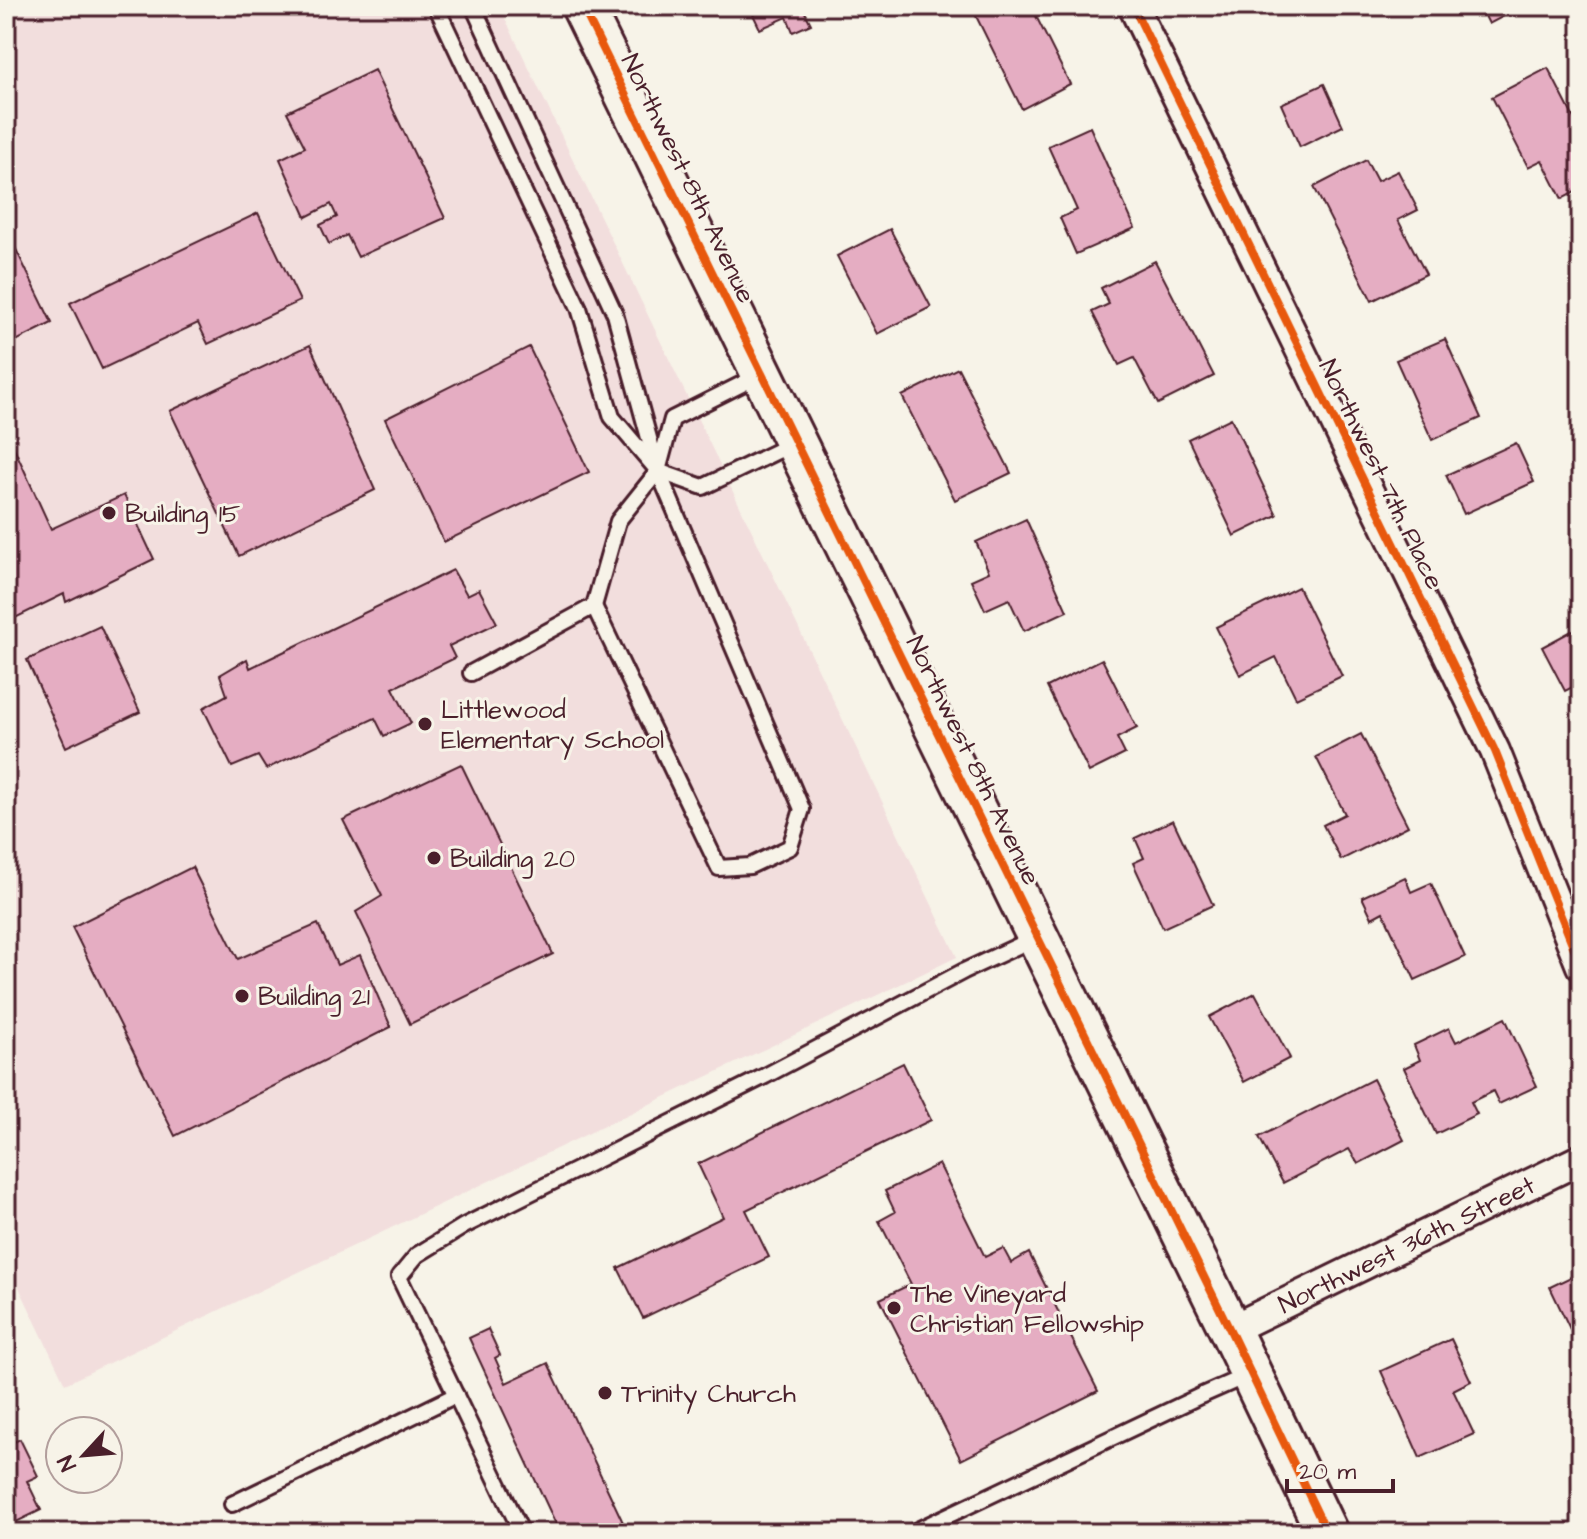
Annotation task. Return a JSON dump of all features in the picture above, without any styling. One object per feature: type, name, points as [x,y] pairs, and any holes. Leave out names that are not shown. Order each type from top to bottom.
[{"type":"street","name":"Northwest 8th Avenue","points":[[582,6],[1327,1533]]},
{"type":"street","name":"Northwest 7th Place","points":[[1133,6],[1495,751],[1581,966]]},
{"type":"street","name":"Northwest 36th Street","points":[[1230,1330],[1581,1159]]},
{"type":"lane","points":[[436,6],[579,308],[612,417],[658,471],[703,487],[796,442]]},
{"type":"lane","points":[[473,6],[615,314],[658,471],[802,809],[790,847],[750,866],[719,868],[594,606],[618,521],[658,471],[672,419],[762,374]]},
{"type":"lane","points":[[471,673],[594,606]]},
{"type":"lane","points":[[522,1533],[399,1277],[417,1255],[464,1226],[765,1076],[964,971],[1037,937]]},
{"type":"lane","points":[[911,1533],[1251,1374]]},
{"type":"lane","points":[[232,1504],[456,1395]]},
{"type":"shaded area","name":"Littlewood Elementary School","points":[[6,6],[499,6],[957,957],[65,1384],[6,1260]]},
{"type":"building","points":[[749,6],[802,6],[811,24],[793,32],[787,17],[760,29]]},
{"type":"building","points":[[971,6],[1031,6],[1070,84],[1022,109]]},
{"type":"building","points":[[1480,6],[1523,6],[1489,24]]},
{"type":"building","points":[[1548,68],[1581,132],[1581,189],[1562,199],[1542,160],[1528,167],[1492,97]]},
{"type":"building","points":[[374,70],[445,218],[358,257],[347,235],[329,244],[320,225],[337,217],[331,204],[306,217],[280,159],[305,147],[287,112]]},
{"type":"building","points":[[1324,84],[1343,126],[1300,147],[1281,104]]},
{"type":"building","points":[[1090,127],[1135,228],[1076,254],[1060,218],[1077,210],[1048,146]]},
{"type":"building","points":[[1366,160],[1377,181],[1398,171],[1418,210],[1398,220],[1426,274],[1372,301],[1314,187]]},
{"type":"building","points":[[258,213],[300,301],[208,344],[198,323],[102,369],[70,303]]},
{"type":"building","points":[[6,229],[52,323],[6,346]]},
{"type":"building","points":[[890,229],[931,307],[877,334],[837,256]]},
{"type":"building","points":[[1155,261],[1214,376],[1158,404],[1134,358],[1119,365],[1092,312],[1109,304],[1101,288]]},
{"type":"building","points":[[1445,339],[1481,418],[1432,440],[1396,360]]},
{"type":"building","points":[[310,345],[375,490],[239,556],[170,411]]},
{"type":"building","points":[[529,347],[589,472],[444,542],[385,419]]},
{"type":"building","points":[[958,368],[1011,473],[955,500],[902,396]]},
{"type":"building","points":[[1231,418],[1277,515],[1234,536],[1188,439]]},
{"type":"building","name":"Building 15","points":[[6,430],[51,529],[124,495],[154,559],[66,602],[64,594],[9,621],[6,615]]},
{"type":"building","points":[[1516,443],[1534,482],[1464,514],[1446,475]]},
{"type":"building","points":[[1026,519],[1067,611],[1024,631],[1009,599],[985,610],[971,580],[989,572],[976,542]]},
{"type":"building","points":[[453,570],[467,595],[479,589],[497,623],[449,646],[455,658],[393,688],[411,723],[384,736],[375,718],[266,769],[258,756],[232,767],[203,708],[227,695],[220,675],[247,659],[250,668]]},
{"type":"building","points":[[1298,587],[1342,676],[1296,698],[1276,657],[1240,675],[1216,627]]},
{"type":"building","points":[[100,626],[140,712],[66,747],[27,660]]},
{"type":"building","points":[[1581,626],[1581,683],[1565,691],[1542,647]]},
{"type":"building","points":[[1102,659],[1137,728],[1117,738],[1125,754],[1089,772],[1047,687]]},
{"type":"building","points":[[1361,734],[1408,826],[1341,860],[1323,825],[1345,814],[1316,757]]},
{"type":"building","name":"Building 20","points":[[461,764],[553,954],[410,1024],[356,912],[382,896],[343,820]]},
{"type":"building","points":[[1173,820],[1213,905],[1163,928],[1133,863],[1144,858],[1135,838]]},
{"type":"building","name":"Building 21","points":[[192,867],[238,959],[318,924],[337,965],[360,955],[391,1027],[175,1136],[72,927]]},
{"type":"building","points":[[1405,877],[1411,892],[1431,883],[1465,957],[1415,980],[1383,912],[1372,918],[1362,897]]},
{"type":"building","points":[[1255,993],[1290,1058],[1244,1082],[1209,1017]]},
{"type":"building","points":[[1505,1018],[1537,1086],[1499,1104],[1493,1091],[1471,1102],[1477,1114],[1436,1134],[1404,1068],[1420,1060],[1414,1045],[1449,1028],[1456,1042]]},
{"type":"building","points":[[903,1063],[931,1120],[746,1210],[769,1257],[643,1318],[618,1268],[723,1217],[698,1164]]},
{"type":"building","points":[[1373,1079],[1404,1140],[1358,1164],[1349,1149],[1283,1183],[1259,1137]]},
{"type":"building","points":[[939,1164],[985,1257],[1003,1248],[1011,1263],[1029,1253],[1098,1391],[961,1460],[880,1299],[911,1284],[879,1221],[895,1212],[885,1191]]},
{"type":"building","points":[[1581,1272],[1581,1352],[1550,1287]]},
{"type":"building","points":[[488,1329],[500,1355],[495,1358],[506,1383],[548,1363],[628,1533],[560,1533],[469,1338]]},
{"type":"building","points":[[1451,1339],[1471,1381],[1453,1390],[1474,1434],[1420,1458],[1381,1371]]},
{"type":"building","points":[[6,1436],[10,1444],[20,1439],[38,1476],[27,1481],[41,1510],[6,1527]]},
{"type":"cycle path","points":[[582,6],[1327,1533]]},
{"type":"cycle path","points":[[1133,6],[1495,751],[1581,966]]},
{"type":"place","name":"Building 15","points":[[109,513]]},
{"type":"place","name":"Littlewood Elementary School","points":[[425,724]]},
{"type":"place","name":"Building 20","points":[[434,858]]},
{"type":"place","name":"Building 21","points":[[242,996]]},
{"type":"place","name":"The Vineyard Christian Fellowship","points":[[894,1308]]},
{"type":"place","name":"Trinity Church","points":[[605,1393]]}]
